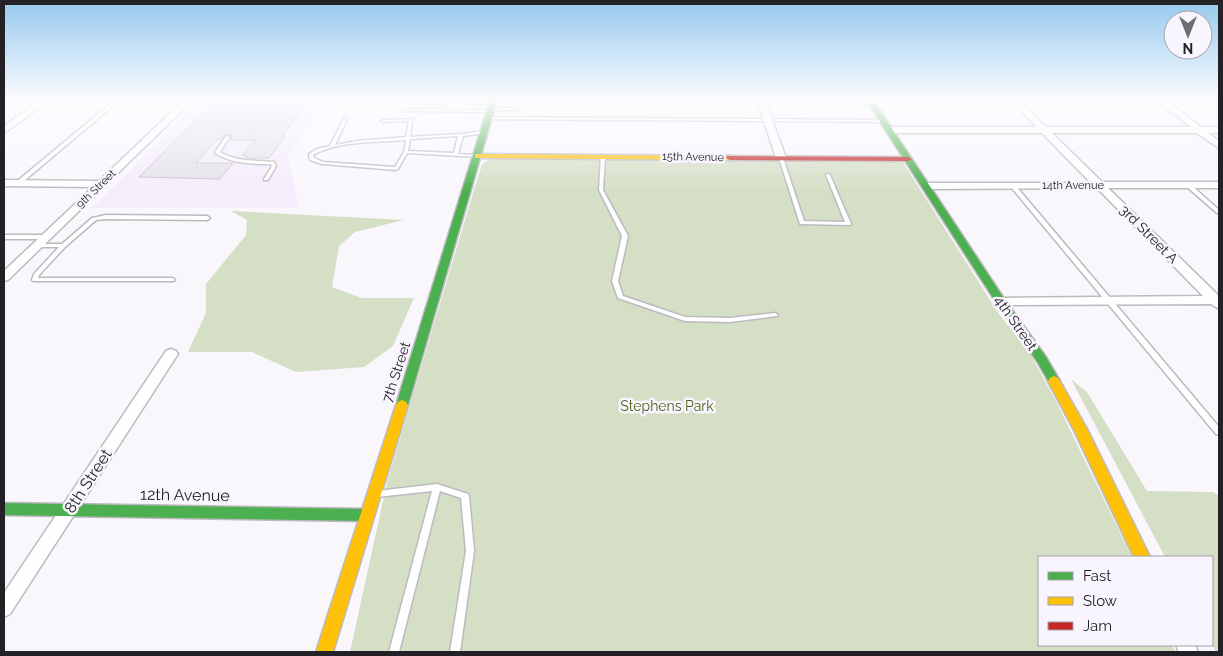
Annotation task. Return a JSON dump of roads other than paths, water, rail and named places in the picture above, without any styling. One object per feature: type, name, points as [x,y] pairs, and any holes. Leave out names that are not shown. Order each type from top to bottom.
[{"type":"street","name":"9th Street","points":[[4,277],[157,131]]},
{"type":"street","points":[[772,131],[781,158]]},
{"type":"street","name":"4th Street","points":[[889,131],[1001,302],[1042,360],[1064,400],[1142,556]]},
{"type":"street","name":"3rd Street A","points":[[1046,131],[1218,302]]},
{"type":"street","points":[[1201,131],[1219,144]]},
{"type":"street","name":"7th Street","points":[[324,652],[410,380],[485,132]]},
{"type":"street","name":"15th Avenue","points":[[478,156],[908,159]]},
{"type":"street","points":[[4,184],[102,184]]},
{"type":"street","name":"14th Avenue","points":[[927,186],[1219,185]]},
{"type":"street","points":[[1001,302],[1218,302]]},
{"type":"street","name":"8th Street","points":[[4,608],[171,354]]},
{"type":"street","name":"12th Avenue","points":[[4,509],[366,515]]},
{"type":"lane","points":[[17,184],[81,131]]},
{"type":"lane","points":[[332,146],[339,131]]},
{"type":"lane","points":[[409,131],[408,138],[406,152],[396,169],[322,163],[312,159],[311,155],[317,150],[332,146],[408,138],[485,132]]},
{"type":"lane","points":[[456,154],[461,135]]},
{"type":"lane","points":[[228,137],[217,152],[224,158],[243,162],[272,164],[274,166],[266,179]]},
{"type":"lane","points":[[406,152],[478,156]]},
{"type":"lane","points":[[602,156],[601,190],[625,236],[614,281],[620,297],[686,319],[730,320],[775,315]]},
{"type":"lane","points":[[781,158],[802,223],[848,224],[828,175]]},
{"type":"lane","points":[[1188,185],[1219,212]]},
{"type":"lane","points":[[1013,186],[1219,432]]},
{"type":"lane","points":[[172,280],[35,280],[36,275],[63,246],[94,219],[106,217],[207,218]]},
{"type":"lane","points":[[4,237],[46,237]]},
{"type":"lane","points":[[38,245],[63,246]]},
{"type":"lane","points":[[373,494],[437,487],[466,496],[470,551],[455,652]]},
{"type":"lane","points":[[394,652],[437,487]]},
{"type":"park label","name":"Stephens Park","points":[[667,406]]}]
